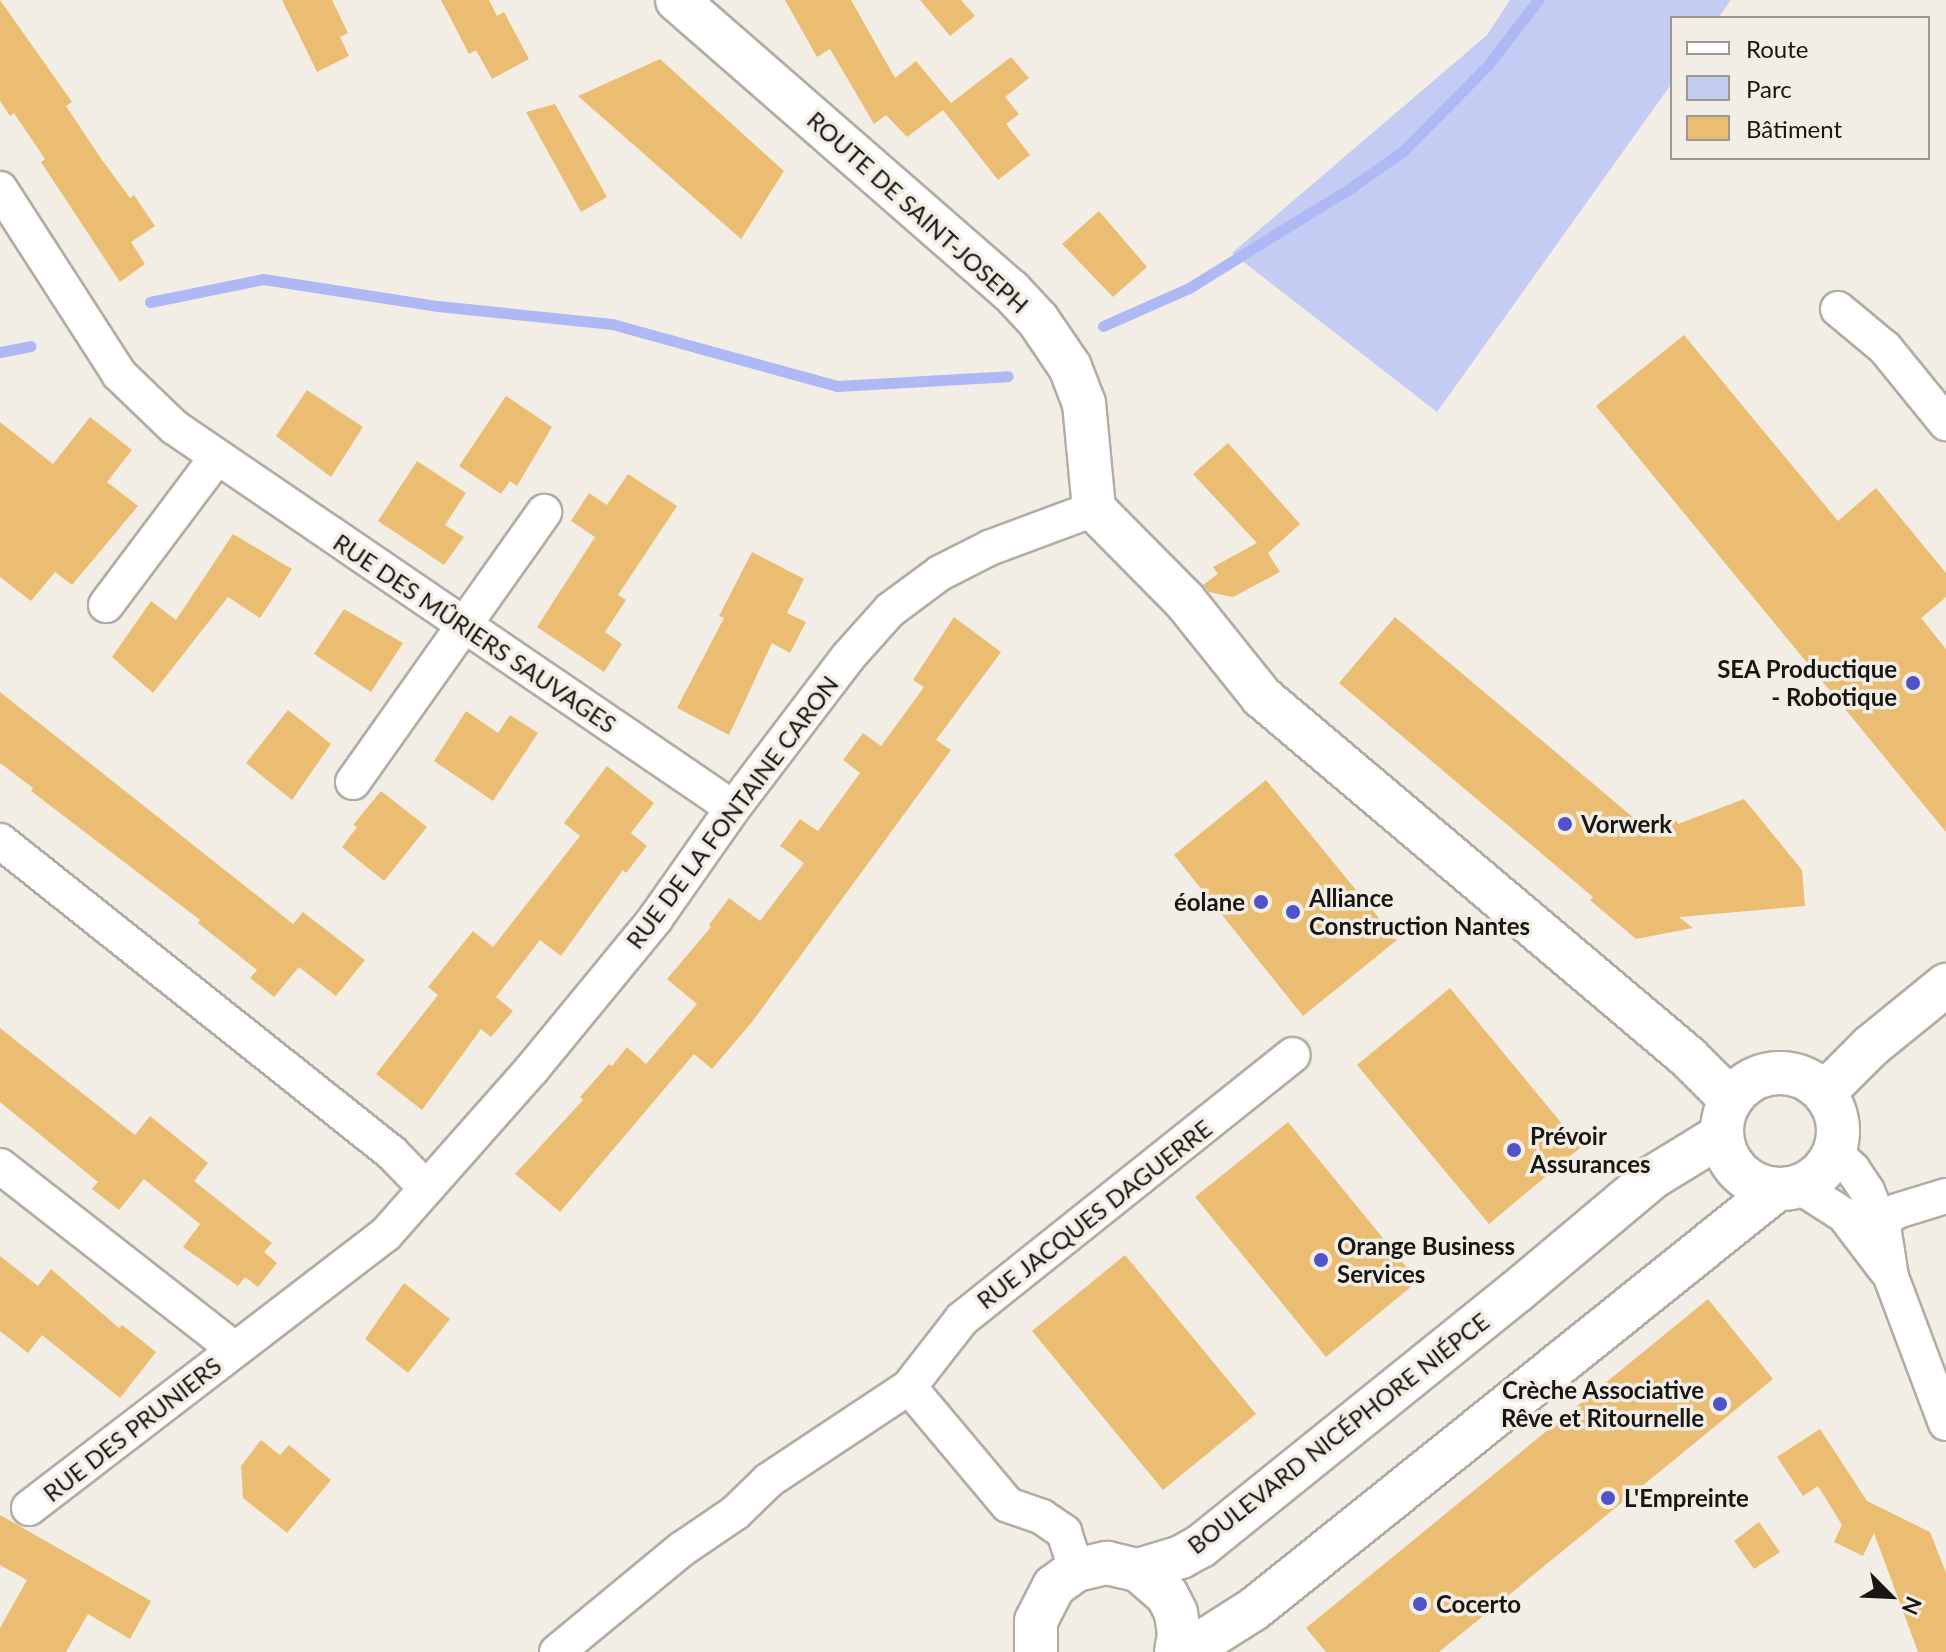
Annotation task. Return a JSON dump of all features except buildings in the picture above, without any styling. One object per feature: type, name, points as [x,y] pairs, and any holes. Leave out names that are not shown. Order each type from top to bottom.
[{"type":"street","name":"ROUTE DE SAINT-JOSEPH","points":[[677,0],[1010,290],[1038,320],[1070,367],[1084,403],[1094,509]]},
{"type":"street","name":"RUE DES MÛRIERS SAUVAGES","points":[[0,189],[119,374],[174,427],[733,808]]},
{"type":"street","points":[[1838,309],[1885,348],[1946,423]]},
{"type":"street","points":[[106,605],[217,457]]},
{"type":"street","name":"RUE DE LA FONTAINE CARON","points":[[386,1234],[532,1069],[655,919],[733,808],[848,657],[890,610],[940,573],[989,548],[1094,509]]},
{"type":"street","points":[[1094,509],[1185,601],[1262,697],[1688,1057],[1725,1118],[1733,1167],[1749,1182],[1788,1188],[1869,1227]]},
{"type":"street","points":[[353,782],[463,622],[544,512]]},
{"type":"street","points":[[0,841],[392,1153],[426,1188]]},
{"type":"street","points":[[1824,1093],[1871,1046],[1946,985]]},
{"type":"street","name":"RUE JACQUES DAGUERRE","points":[[557,1652],[682,1549],[735,1513],[769,1480],[909,1387],[962,1319],[1293,1055]]},
{"type":"street","points":[[1186,1652],[1254,1609],[1788,1188],[1826,1167],[1834,1152],[1837,1119],[1824,1093],[1807,1079],[1786,1073],[1765,1074],[1745,1083],[1725,1118]]},
{"type":"street","name":"BOULEVARD NICÉPHORE NIÉPCE","points":[[1138,1570],[1181,1557],[1201,1546],[1516,1292],[1725,1118]]},
{"type":"street","points":[[1834,1152],[1853,1170],[1867,1191],[1869,1227],[1946,1423]]},
{"type":"street","points":[[0,1166],[234,1349]]},
{"type":"street","points":[[1869,1227],[1897,1211],[1946,1196]]},
{"type":"street","name":"RUE DES PRUNIERS","points":[[29,1508],[386,1234]]},
{"type":"street","points":[[909,1387],[1008,1505],[1042,1517],[1064,1532],[1076,1570]]},
{"type":"street","points":[[1036,1652],[1034,1637],[1040,1608],[1054,1586],[1076,1570],[1107,1563],[1138,1570],[1154,1581],[1176,1613],[1179,1635],[1176,1652]]},
{"type":"green space","points":[[1510,0],[1731,0],[1719,16],[1670,16],[1670,86],[1437,412],[1232,253],[1487,35]]},
{"type":"waterway","points":[[1103,326],[1189,288],[1352,187],[1403,151],[1488,65],[1538,0]]},
{"type":"waterway","points":[[150,302],[263,279],[438,306],[612,324],[837,386],[1008,376]]},
{"type":"waterway","points":[[0,352],[30,346]]},
{"type":"place","name":"SEA Productique - Robotique","points":[[1913,683]]},
{"type":"place","name":"Vorwerk","points":[[1565,824]]},
{"type":"place","name":"éolane","points":[[1261,902]]},
{"type":"place","name":"Alliance Construction Nantes","points":[[1293,912]]},
{"type":"place","name":"Prévoir Assurances","points":[[1514,1150]]},
{"type":"place","name":"Orange Business Services","points":[[1321,1260]]},
{"type":"place","name":"Crèche Associative Rêve et Ritournelle","points":[[1720,1404]]},
{"type":"place","name":"L'Empreinte","points":[[1608,1498]]},
{"type":"place","name":"Cocerto","points":[[1420,1604]]}]
